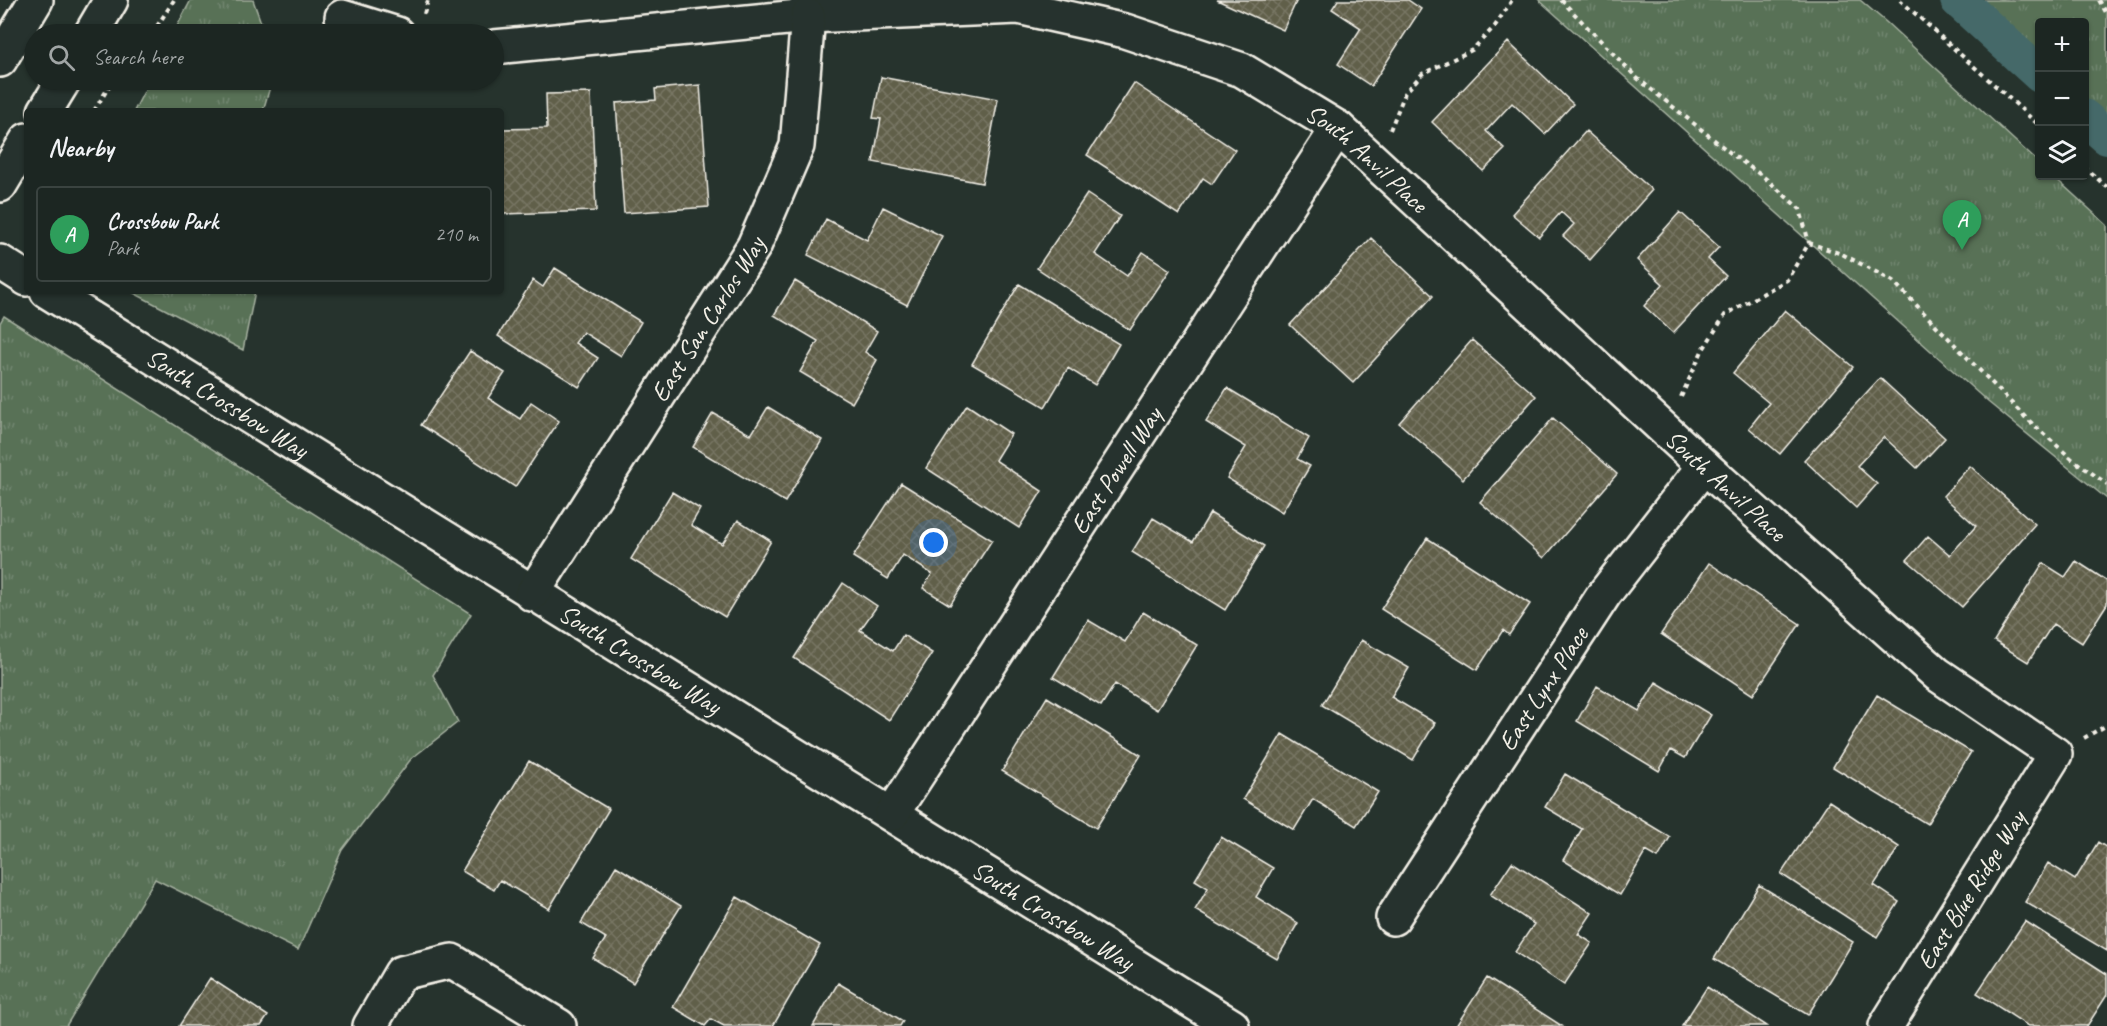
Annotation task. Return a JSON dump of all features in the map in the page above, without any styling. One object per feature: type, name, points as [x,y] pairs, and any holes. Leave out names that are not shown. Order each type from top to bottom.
[{"type":"street","points":[[0,60],[36,0]]},
{"type":"street","points":[[96,24],[111,0]]},
{"type":"street","name":"South Anvil Place","points":[[504,46],[808,16],[1018,6],[1125,31],[1242,70],[1338,128],[1704,466],[1937,675],[2055,754]]},
{"type":"street","name":"East San Carlos Way","points":[[532,594],[754,246],[796,146],[808,16]]},
{"type":"street","points":[[342,17],[365,24]]},
{"type":"street","points":[[47,108],[58,90]]},
{"type":"street","name":"East Powell Way","points":[[892,814],[1338,128]]},
{"type":"street","points":[[0,185],[24,145]]},
{"type":"street","points":[[0,262],[24,277]]},
{"type":"street","name":"South Crossbow Way","points":[[52,294],[532,594],[892,814],[1232,1026]]},
{"type":"street","name":"East Lynx Place","points":[[1393,918],[1605,593],[1704,466]]},
{"type":"street","name":"East Blue Ridge Way","points":[[1886,1026],[2055,754]]},
{"type":"street","points":[[369,1026],[401,973],[452,961],[559,1026]]},
{"type":"path","points":[[158,24],[174,0]]},
{"type":"path","points":[[1380,167],[1394,114],[1405,93],[1422,74],[1472,50],[1495,26],[1512,0]]},
{"type":"path","points":[[1562,0],[1637,78],[1765,178],[1800,209],[1809,243],[1787,280],[1725,315],[1702,351],[1666,431]]},
{"type":"path","points":[[1900,0],[2035,122]]},
{"type":"path","points":[[2099,0],[2107,14]]},
{"type":"path","points":[[96,108],[106,90]]},
{"type":"path","points":[[2089,171],[2107,187]]},
{"type":"path","points":[[1809,243],[1842,254],[1893,281],[2025,417],[2072,459],[2107,484]]},
{"type":"green space","points":[[191,0],[253,0],[261,24],[178,24]]},
{"type":"green space","points":[[1539,0],[1860,0],[1886,22],[2035,159],[2035,180],[2057,180],[2107,225],[2107,499],[1988,402]]},
{"type":"green space","points":[[1971,0],[2107,0],[2107,123],[2089,107],[2089,18],[2035,18],[2035,58]]},
{"type":"green space","points":[[145,90],[269,90],[264,108],[136,108]]},
{"type":"green space","points":[[136,294],[254,294],[243,350]]},
{"type":"green space","points":[[4,316],[471,614],[433,675],[458,722],[411,759],[342,850],[298,950],[155,879],[66,1026],[0,1026],[0,323]]},
{"type":"building","points":[[1217,0],[1297,0],[1283,30]]},
{"type":"building","points":[[1338,0],[1408,0],[1421,9],[1371,86],[1338,64],[1361,28],[1332,9]]},
{"type":"building","points":[[1508,42],[1573,104],[1545,134],[1512,103],[1486,131],[1505,149],[1483,171],[1432,122]]},
{"type":"building","points":[[881,77],[998,99],[982,183],[873,162],[881,119],[873,118]]},
{"type":"building","points":[[1134,83],[1235,150],[1212,184],[1203,178],[1179,215],[1087,155]]},
{"type":"building","points":[[700,85],[709,207],[624,213],[616,103],[656,100],[655,89]]},
{"type":"building","points":[[591,93],[596,211],[504,214],[504,129],[547,128],[546,94]]},
{"type":"building","points":[[1586,131],[1652,190],[1590,260],[1563,236],[1574,224],[1561,212],[1539,237],[1512,214]]},
{"type":"building","points":[[1087,194],[1120,216],[1095,254],[1127,276],[1143,252],[1170,270],[1130,330],[1037,268]]},
{"type":"building","points":[[883,207],[942,236],[907,305],[808,255],[826,219],[867,240]]},
{"type":"building","points":[[1680,212],[1719,247],[1708,259],[1726,276],[1673,333],[1644,306],[1663,284],[1637,260]]},
{"type":"building","points":[[1371,238],[1433,296],[1353,383],[1290,325]]},
{"type":"building","points":[[555,268],[641,322],[621,356],[583,332],[575,343],[598,358],[579,387],[498,336],[533,280],[543,287]]},
{"type":"building","points":[[795,281],[877,331],[865,352],[877,360],[852,403],[800,372],[818,341],[774,315]]},
{"type":"building","points":[[1019,284],[1119,344],[1095,385],[1068,368],[1045,407],[972,364]]},
{"type":"building","points":[[1785,310],[1853,367],[1780,454],[1749,428],[1769,403],[1733,373]]},
{"type":"building","points":[[1472,340],[1536,396],[1463,479],[1399,423]]},
{"type":"building","points":[[470,351],[505,373],[488,398],[520,419],[531,402],[559,421],[515,487],[421,425]]},
{"type":"building","points":[[1880,378],[1945,438],[1917,468],[1884,437],[1857,466],[1877,484],[1856,508],[1804,460]]},
{"type":"building","points":[[1227,388],[1309,438],[1297,459],[1310,466],[1282,512],[1227,478],[1246,447],[1206,422]]},
{"type":"building","points":[[967,405],[1011,434],[995,460],[1042,491],[1019,528],[926,468]]},
{"type":"building","points":[[768,407],[822,440],[785,502],[693,447],[713,413],[751,435]]},
{"type":"building","points":[[1553,418],[1617,474],[1544,558],[1480,502]]},
{"type":"building","points":[[1970,466],[2035,524],[1962,607],[1907,560],[1928,536],[1950,555],[1976,526],[1943,496]]},
{"type":"building","points":[[901,483],[992,540],[950,605],[923,588],[932,574],[903,555],[888,579],[853,557]]},
{"type":"building","points":[[672,492],[700,509],[691,525],[722,544],[738,520],[771,541],[725,617],[631,559]]},
{"type":"building","points":[[1210,513],[1264,546],[1225,610],[1132,552],[1153,518],[1193,542]]},
{"type":"building","points":[[1427,538],[1530,604],[1509,635],[1503,630],[1477,670],[1381,609]]},
{"type":"building","points":[[2076,561],[2107,581],[2107,604],[2082,643],[2053,624],[2028,662],[1994,641],[2043,563],[2065,577]]},
{"type":"building","points":[[1709,563],[1800,624],[1753,695],[1661,634]]},
{"type":"building","points":[[843,583],[877,606],[860,630],[893,651],[903,635],[932,653],[889,720],[794,658]]},
{"type":"building","points":[[1143,612],[1197,645],[1157,710],[1115,684],[1101,706],[1053,677],[1088,620],[1125,642]]},
{"type":"building","points":[[1361,640],[1409,668],[1391,697],[1435,723],[1413,760],[1322,705]]},
{"type":"building","points":[[1656,682],[1711,715],[1685,758],[1671,750],[1659,771],[1577,721],[1597,686],[1639,711]]},
{"type":"building","points":[[1877,695],[1971,752],[1927,824],[1833,767]]},
{"type":"building","points":[[1047,697],[1141,755],[1096,828],[1002,771]]},
{"type":"building","points":[[1282,734],[1378,792],[1356,826],[1313,799],[1294,830],[1243,799]]},
{"type":"building","points":[[529,761],[609,809],[549,909],[500,880],[494,890],[462,871]]},
{"type":"building","points":[[1565,774],[1670,837],[1658,858],[1646,851],[1620,895],[1563,860],[1582,829],[1545,807]]},
{"type":"building","points":[[1829,801],[1899,847],[1874,885],[1899,902],[1877,937],[1781,874]]},
{"type":"building","points":[[1221,837],[1273,868],[1256,897],[1298,923],[1277,959],[1195,910],[1208,888],[1195,880]]},
{"type":"building","points":[[2098,842],[2107,848],[2107,951],[2025,902],[2048,863],[2075,880]]},
{"type":"building","points":[[1512,862],[1592,913],[1578,934],[1592,943],[1564,985],[1515,952],[1534,924],[1490,895]]},
{"type":"building","points":[[616,866],[681,906],[633,983],[593,958],[606,938],[581,923]]},
{"type":"building","points":[[1759,885],[1853,942],[1808,1015],[1714,959]]},
{"type":"building","points":[[737,897],[820,945],[773,1026],[724,1026],[711,1019],[705,1026],[673,1007]]},
{"type":"building","points":[[2025,921],[2107,974],[2107,995],[2087,1026],[2028,1026],[1977,993]]},
{"type":"building","points":[[210,978],[268,1016],[261,1026],[179,1026]]},
{"type":"building","points":[[1487,978],[1562,1026],[1456,1026]]},
{"type":"building","points":[[838,983],[903,1021],[900,1026],[813,1026]]},
{"type":"building","points":[[1707,987],[1767,1026],[1682,1026]]},
{"type":"waterway","points":[[1958,0],[2037,72]]},
{"type":"waterway","points":[[2089,121],[2107,137]]},
{"type":"place","name":"Crossbow Park","points":[[1962,250]]}]
